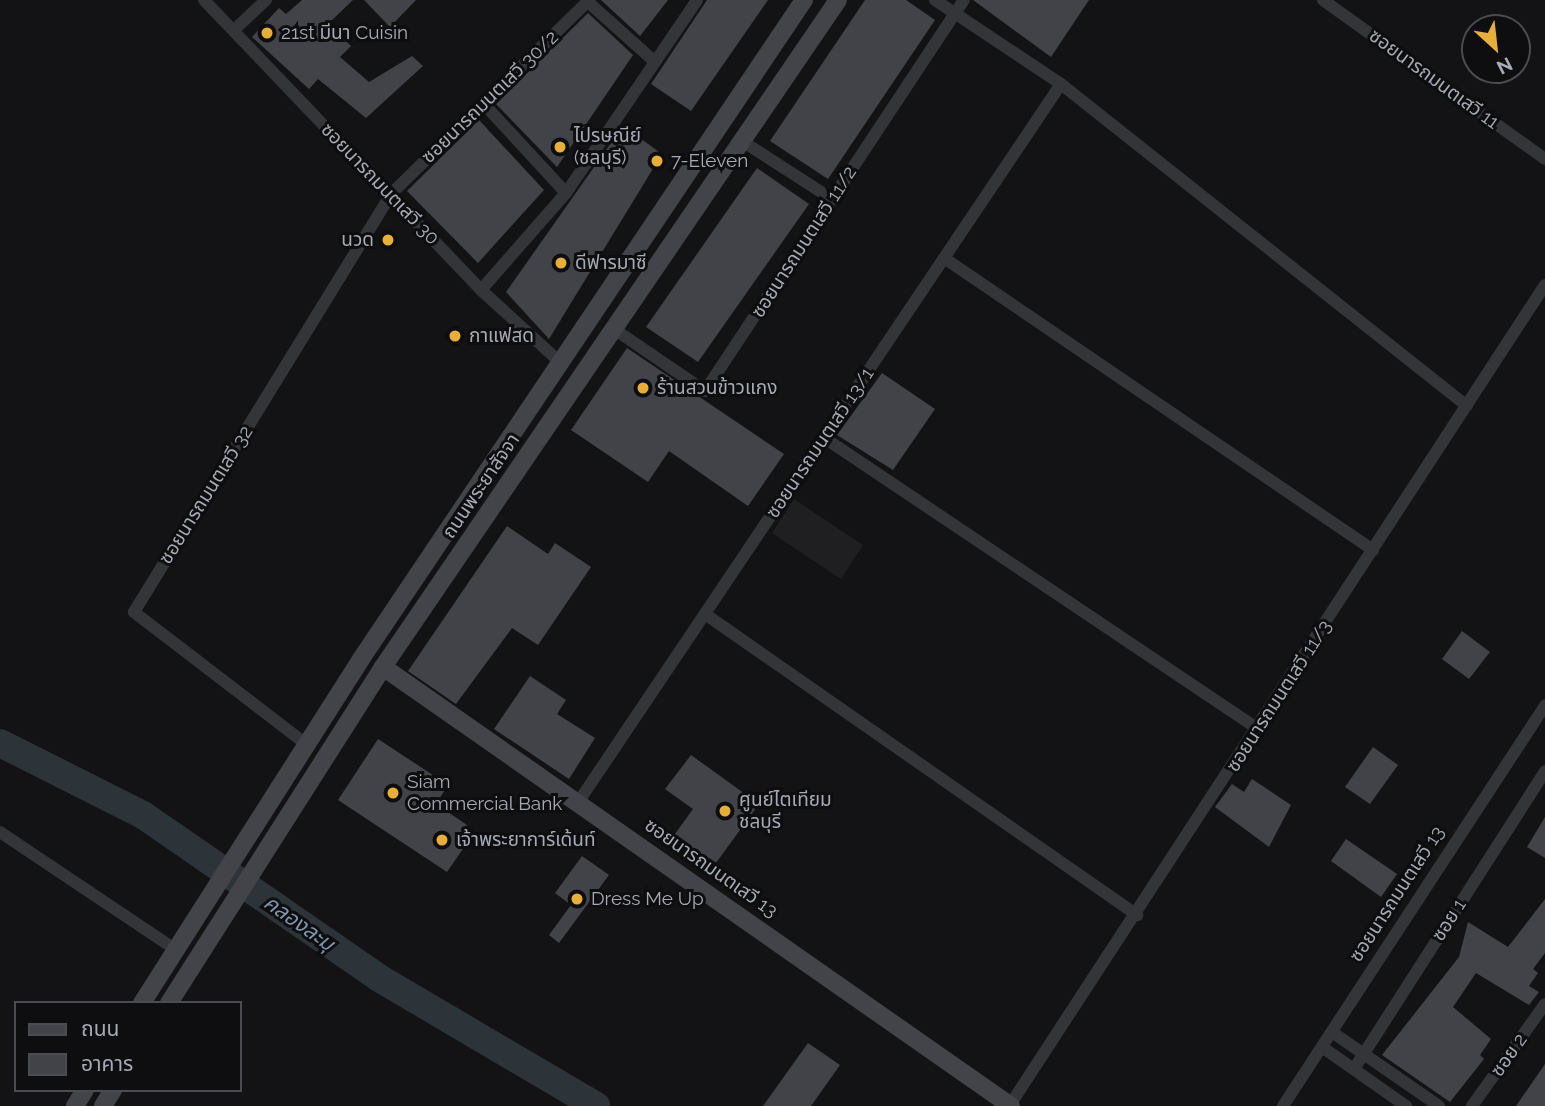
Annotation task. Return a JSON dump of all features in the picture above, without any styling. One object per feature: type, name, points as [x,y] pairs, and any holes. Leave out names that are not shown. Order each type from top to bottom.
[{"type":"main road","name":"ถนนพระยาสัจจา","points":[[143,1001],[306,744],[804,0]]},
{"type":"main road","name":"ถนนพระยาสัจจา","points":[[170,1001],[383,667],[838,0]]},
{"type":"main road","name":"ซอยนารถมนตเสวี 13","points":[[383,667],[579,801],[1011,1106]]},
{"type":"street","name":"ซอยนารถมนตเสวี 30","points":[[204,0],[481,290],[561,363]]},
{"type":"street","points":[[234,30],[266,0]]},
{"type":"street","points":[[481,290],[566,193],[697,0]]},
{"type":"street","points":[[934,0],[1061,84],[1466,406]]},
{"type":"street","name":"ซอยนารถมนตเสวี 11/2","points":[[614,328],[705,391],[964,0]]},
{"type":"street","name":"ซอยนารถมนตเสวี 11","points":[[1323,0],[1545,159]]},
{"type":"street","points":[[588,1],[654,62]]},
{"type":"street","name":"ซอยนารถมนตเสวี 30/2","points":[[391,194],[588,1]]},
{"type":"street","name":"ซอยนารถมนตเสวี 13/1","points":[[579,801],[1061,84]]},
{"type":"street","points":[[484,103],[566,193]]},
{"type":"street","points":[[742,141],[832,199]]},
{"type":"street","name":"ซอยนารถมนตเสวี 32","points":[[306,744],[134,612],[391,194]]},
{"type":"street","points":[[944,258],[1373,550]]},
{"type":"street","name":"ซอยนารถมนตเสวี 11/3","points":[[1011,1106],[1545,285]]},
{"type":"street","points":[[823,437],[1258,729]]},
{"type":"street","points":[[705,614],[1137,915]]},
{"type":"street","name":"ซอยนารถมนตเสวี 13","points":[[1283,1106],[1545,705]]},
{"type":"street","name":"ซอย 1","points":[[1354,1069],[1545,771]]},
{"type":"street","points":[[0,832],[176,950]]},
{"type":"street","name":"ซอย 2","points":[[1472,1106],[1545,1004]]},
{"type":"street","points":[[1332,1032],[1439,1106]]},
{"type":"street","points":[[1322,1047],[1406,1106]]},
{"type":"shaded area","points":[[794,499],[863,545],[841,579],[772,533]]},
{"type":"building","points":[[302,0],[353,0],[328,24],[351,46],[340,57],[369,82],[412,56],[423,66],[366,118],[318,79],[309,89],[252,37],[279,8],[286,14]]},
{"type":"building","points":[[364,0],[416,0],[390,27]]},
{"type":"building","points":[[601,0],[668,0],[640,36]]},
{"type":"building","points":[[707,0],[768,0],[691,111],[651,84]]},
{"type":"building","points":[[865,0],[906,0],[935,20],[828,179],[770,141]]},
{"type":"building","points":[[973,0],[1089,0],[1051,57]]},
{"type":"building","points":[[588,13],[633,55],[557,167],[496,104]]},
{"type":"building","points":[[479,120],[544,190],[478,263],[407,191]]},
{"type":"building","points":[[623,126],[662,154],[549,339],[506,292]]},
{"type":"building","points":[[757,168],[809,204],[698,362],[646,327]]},
{"type":"building","name":"ร้านสวนข้าวแกง","points":[[627,348],[784,454],[748,506],[669,451],[648,482],[571,430]]},
{"type":"building","points":[[882,373],[935,409],[893,470],[837,435]]},
{"type":"building","points":[[507,526],[548,554],[555,543],[591,567],[538,645],[512,628],[456,704],[408,671]]},
{"type":"building","points":[[1462,631],[1490,652],[1469,679],[1442,659]]},
{"type":"building","points":[[530,676],[566,700],[557,714],[595,738],[569,779],[494,729]]},
{"type":"building","name":"Siam Commercial Bank","points":[[378,739],[448,785],[436,804],[467,825],[458,837],[467,843],[447,872],[338,800]]},
{"type":"building","points":[[1373,747],[1398,765],[1370,804],[1345,787]]},
{"type":"building","name":"ศูนย์ไตเทียม ชลบุรี","points":[[691,755],[759,804],[713,867],[672,838],[693,809],[665,789]]},
{"type":"building","points":[[1252,779],[1291,805],[1269,847],[1215,807],[1232,784],[1244,792]]},
{"type":"building","points":[[1545,817],[1545,858],[1527,847]]},
{"type":"building","points":[[1346,839],[1397,874],[1381,897],[1331,861]]},
{"type":"building","name":"Dress Me Up","points":[[582,856],[609,875],[559,943],[549,935],[571,905],[555,893]]},
{"type":"building","points":[[1545,899],[1545,953],[1533,969],[1538,973],[1529,986],[1539,992],[1529,1005],[1476,973],[1453,1007],[1491,1039],[1480,1055],[1484,1059],[1450,1102],[1382,1055],[1459,957],[1468,922],[1508,947]]},
{"type":"building","points":[[808,1043],[840,1065],[811,1106],[763,1106]]},
{"type":"building","points":[[1545,1064],[1545,1106],[1516,1106]]},
{"type":"waterway","name":"คลองละมุ","points":[[0,743],[143,815],[379,978],[596,1106]]},
{"type":"place","name":"21st มีนา Cuisin","points":[[267,33]]},
{"type":"place","name":"ไปรษณีย์ (ชลบุรี)","points":[[560,147]]},
{"type":"place","name":"7-Eleven","points":[[657,161]]},
{"type":"place","name":"นวด","points":[[388,240]]},
{"type":"place","name":"ดีฟารมาซี","points":[[561,263]]},
{"type":"place","name":"กาแฟสด","points":[[455,336]]},
{"type":"place","name":"ร้านสวนข้าวแกง","points":[[643,388]]},
{"type":"place","name":"Siam Commercial Bank","points":[[393,793]]},
{"type":"place","name":"ศูนย์ไตเทียม ชลบุรี","points":[[725,811]]},
{"type":"place","name":"เจ้าพระยาการ์เด้นท์","points":[[442,840]]},
{"type":"place","name":"Dress Me Up","points":[[577,899]]}]
